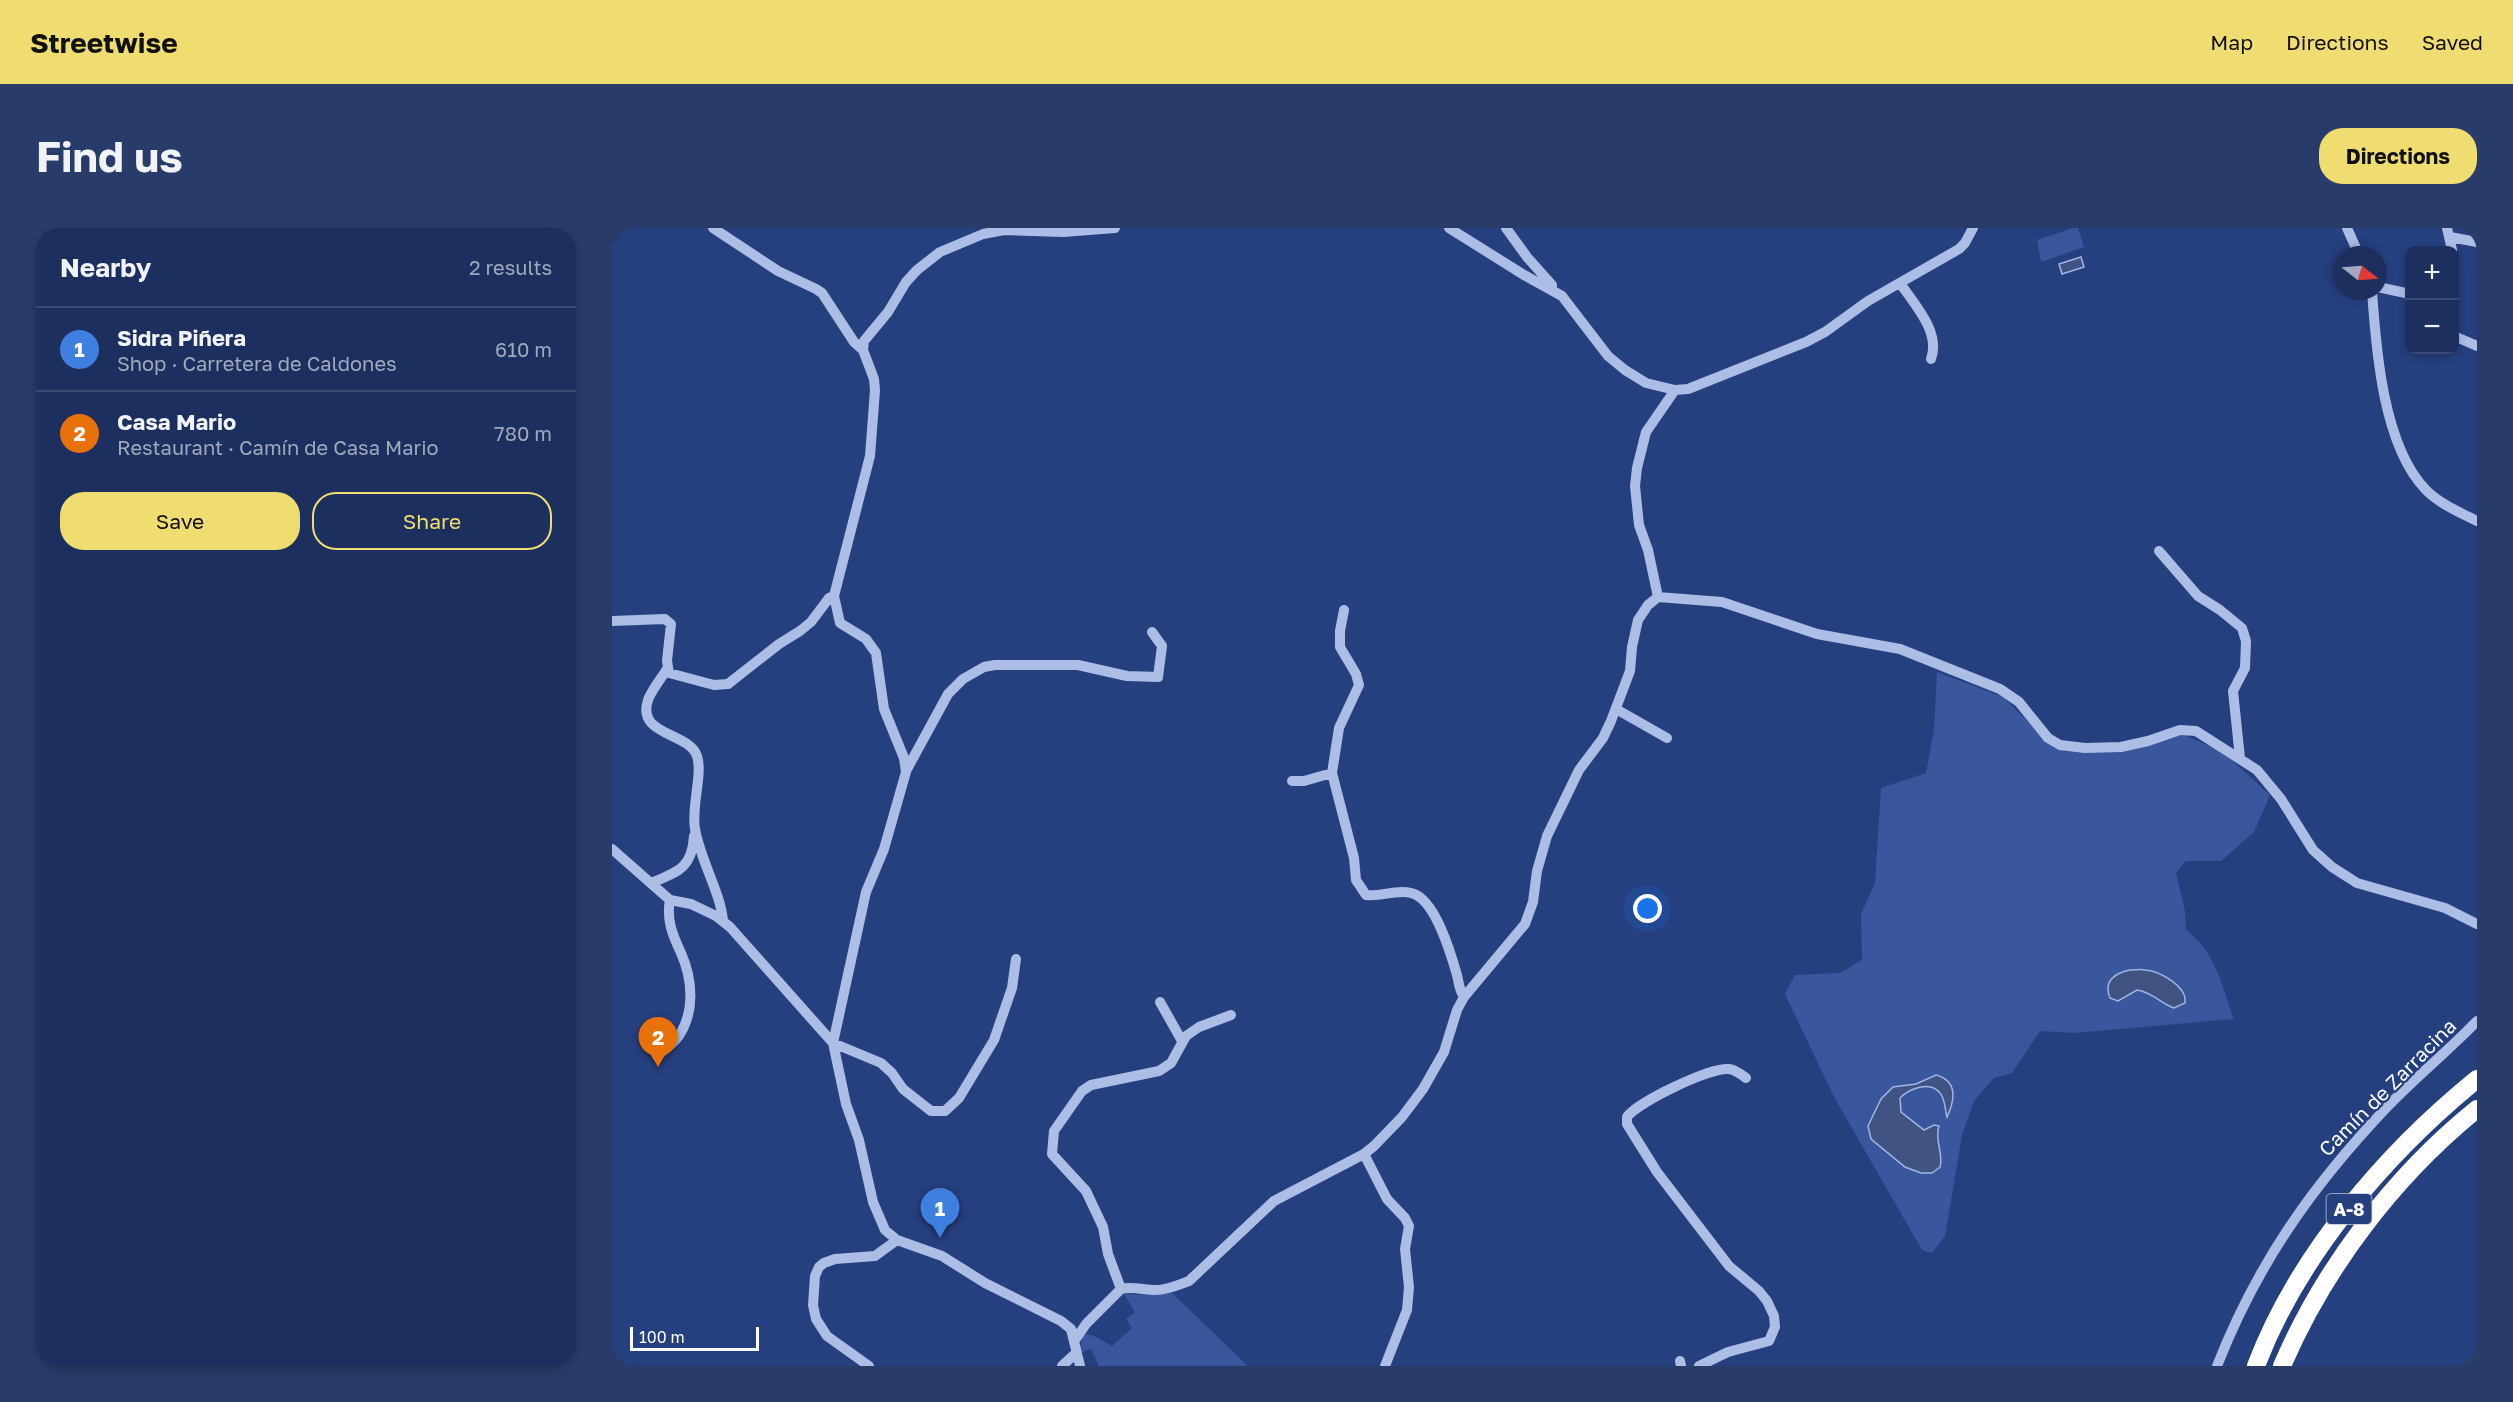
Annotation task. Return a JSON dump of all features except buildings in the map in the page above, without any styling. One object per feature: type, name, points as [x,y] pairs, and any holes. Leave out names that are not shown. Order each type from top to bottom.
[{"type":"highway","name":"A-8","points":[[2256,1366],[2263,1346],[2300,1277],[2351,1207],[2391,1160],[2446,1105],[2477,1079]]},
{"type":"highway","name":"A-8","points":[[2282,1366],[2324,1287],[2357,1237],[2393,1191],[2430,1152],[2477,1109]]},
{"type":"highway","points":[[2291,1366],[2329,1292],[2361,1241],[2430,1152]]},
{"type":"street","points":[[713,228],[778,272],[816,289],[826,299],[854,342],[863,350],[874,379],[870,456],[834,596],[840,623],[866,639],[876,653],[884,709],[904,758],[906,772]]},
{"type":"street","points":[[863,350],[864,342],[917,270],[940,252],[982,231],[1063,232],[1115,228]]},
{"type":"street","points":[[1449,228],[1562,296],[1574,309],[1592,337],[1624,370],[1646,383],[1675,390],[1688,389],[1806,342],[1825,332],[1868,301],[1959,249],[1973,228]]},
{"type":"street","points":[[1506,228],[1527,257],[1552,285],[1552,291]]},
{"type":"street","points":[[2347,228],[2355,246]]},
{"type":"street","points":[[2449,232],[2477,242]]},
{"type":"street","points":[[1900,283],[1930,331],[1933,348],[1931,359]]},
{"type":"street","points":[[2387,289],[2405,294]]},
{"type":"street","points":[[2373,300],[2381,388],[2386,409],[2406,458],[2425,489],[2444,504],[2477,521]]},
{"type":"street","points":[[2459,338],[2477,346]]},
{"type":"street","points":[[1658,597],[1648,550],[1638,525],[1635,486],[1646,432],[1675,390]]},
{"type":"street","points":[[2158,551],[2198,596],[2242,628],[2246,641],[2245,668],[2233,691],[2240,758]]},
{"type":"street","points":[[667,669],[675,676],[721,686],[728,684],[779,644],[800,631],[829,598],[834,596]]},
{"type":"street","points":[[1075,1340],[1086,1324],[1121,1289],[1127,1287],[1156,1290],[1189,1281],[1274,1201],[1364,1154],[1402,1117],[1423,1089],[1444,1052],[1457,1010],[1464,996],[1526,924],[1547,836],[1580,770],[1603,738],[1630,671],[1633,638],[1638,620],[1648,604],[1658,597],[1722,602],[1817,634],[1899,649],[2000,689],[2019,702],[2048,738],[2060,745],[2085,748],[2121,747],[2180,730],[2196,731],[2257,770],[2272,787],[2313,850],[2332,867],[2356,883],[2445,908],[2477,924]]},
{"type":"street","points":[[1344,610],[1340,647],[1356,674],[1359,685],[1339,728],[1332,773],[1354,858],[1358,886],[1362,893],[1370,896],[1404,892],[1421,897],[1434,914],[1458,977],[1460,991],[1464,996]]},
{"type":"street","points":[[612,621],[665,619],[671,624],[667,669],[648,700],[647,716],[656,727],[688,744],[696,754],[699,768],[695,791],[693,843],[687,863],[678,872],[651,883]]},
{"type":"street","points":[[1080,1366],[1071,1329],[1061,1321],[985,1283],[942,1256],[897,1240],[885,1230],[873,1202],[862,1150],[846,1104],[833,1043],[866,892],[884,849],[906,772],[948,694],[963,679],[984,667],[995,665],[1078,665],[1127,676],[1158,677],[1162,646],[1152,632]]},
{"type":"street","points":[[1616,709],[1667,738]]},
{"type":"street","points":[[1292,781],[1304,782],[1332,773]]},
{"type":"street","points":[[694,826],[723,922]]},
{"type":"street","points":[[612,849],[670,900],[691,904],[723,922],[833,1043],[875,1059],[892,1073],[903,1089],[932,1111],[945,1111],[959,1098],[994,1040],[1012,988],[1016,959]]},
{"type":"street","points":[[657,1056],[677,1039],[684,1026],[691,996],[687,971],[670,928],[670,900]]},
{"type":"street","points":[[1160,1002],[1182,1041]]},
{"type":"street","points":[[1121,1289],[1108,1254],[1106,1237],[1086,1191],[1052,1154],[1052,1140],[1058,1123],[1082,1091],[1090,1085],[1159,1071],[1171,1063],[1182,1041],[1199,1027],[1231,1014]]},
{"type":"street","name":"Camín de Zarracina","points":[[2217,1366],[2268,1260],[2311,1193],[2389,1105],[2477,1022]]},
{"type":"street","points":[[1699,1366],[1728,1352],[1765,1343],[1773,1335],[1774,1316],[1759,1291],[1729,1266],[1657,1172],[1627,1124],[1627,1117],[1632,1111],[1691,1079],[1727,1068],[1737,1071],[1746,1078]]},
{"type":"street","points":[[1364,1154],[1382,1190],[1409,1226],[1405,1249],[1409,1287],[1407,1310],[1385,1366]]},
{"type":"street","points":[[868,1366],[827,1336],[816,1319],[813,1305],[815,1276],[819,1267],[824,1263],[835,1259],[875,1256],[897,1240]]},
{"type":"street","points":[[1062,1366],[1075,1353]]},
{"type":"shaded area","points":[[2078,228],[2084,247],[2041,262],[2037,240]]},
{"type":"shaded area","points":[[2081,257],[2084,267],[2062,274],[2059,264]]},
{"type":"shaded area","points":[[1937,672],[2003,697],[2055,748],[2112,748],[2184,735],[2222,751],[2270,795],[2254,832],[2221,861],[2186,861],[2176,873],[2185,911],[2186,930],[2196,938],[2211,959],[2234,1019],[2074,1033],[2040,1031],[2012,1073],[1994,1078],[1974,1101],[1962,1135],[1945,1236],[1932,1253],[1922,1250],[1834,1097],[1785,994],[1795,975],[1840,973],[1862,960],[1861,914],[1875,883],[1881,788],[1926,773],[1934,730]]},
{"type":"shaded area","points":[[2130,970],[2151,971],[2172,981],[2182,991],[2185,1003],[2174,1008],[2137,990],[2118,1001],[2110,998],[2109,982],[2120,973]]},
{"type":"shaded area","points":[[1936,1075],[1948,1082],[1953,1092],[1952,1104],[1947,1117],[1942,1095],[1936,1089],[1920,1087],[1900,1098],[1901,1112],[1924,1130],[1934,1125],[1939,1126],[1940,1167],[1932,1173],[1921,1173],[1905,1167],[1871,1139],[1868,1126],[1881,1099],[1893,1087],[1916,1084]]},
{"type":"shaded area","points":[[1172,1293],[1248,1366],[1099,1366],[1091,1349],[1079,1353],[1083,1333],[1112,1346],[1132,1328],[1126,1319],[1135,1312],[1124,1294]]},
{"type":"place","name":"Casa Mario","points":[[658,1067]]},
{"type":"place","name":"Sidra Piñera","points":[[940,1238]]}]
